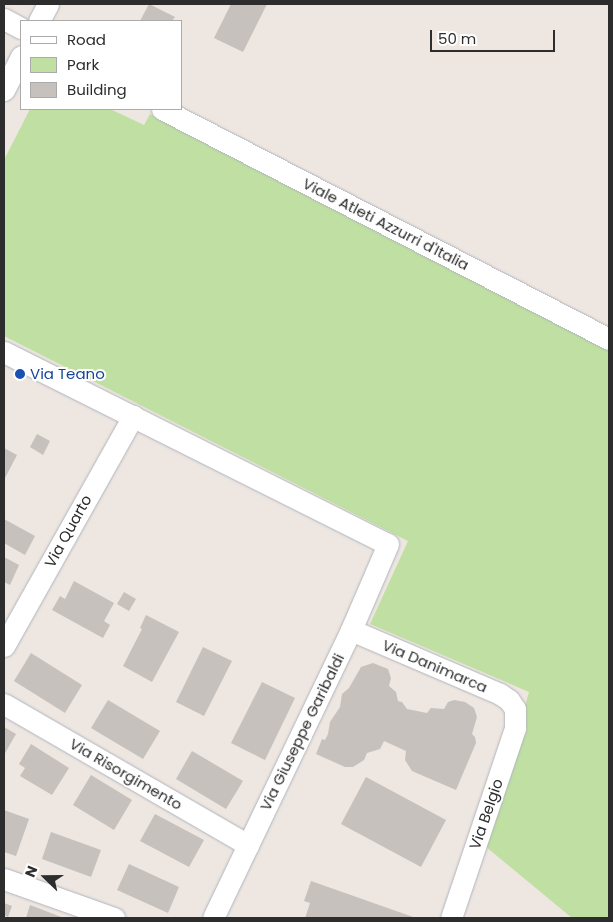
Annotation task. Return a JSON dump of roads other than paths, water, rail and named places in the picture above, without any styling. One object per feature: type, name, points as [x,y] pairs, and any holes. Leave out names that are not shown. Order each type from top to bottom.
[{"type":"street","points":[[40,20],[48,4]]},
{"type":"street","points":[[4,19],[20,27]]},
{"type":"street","points":[[4,90],[20,58]]},
{"type":"street","name":"Viale Atleti Azzurri d'Italia","points":[[164,110],[609,339]]},
{"type":"street","points":[[4,352],[133,416]]},
{"type":"street","name":"Via Giuseppe Garibaldi","points":[[133,416],[388,544],[350,630],[213,918]]},
{"type":"street","name":"Via Quarto","points":[[4,646],[133,416]]},
{"type":"street","name":"Via Danimarca","points":[[350,630],[500,694],[509,700],[515,709]]},
{"type":"street","name":"Via Risorgimento","points":[[4,704],[248,845]]},
{"type":"street","name":"Via Belgio","points":[[451,918],[515,728],[515,709]]},
{"type":"street","points":[[4,879],[114,918]]},
{"type":"place","name":"Via Teano","points":[[20,374]]}]
